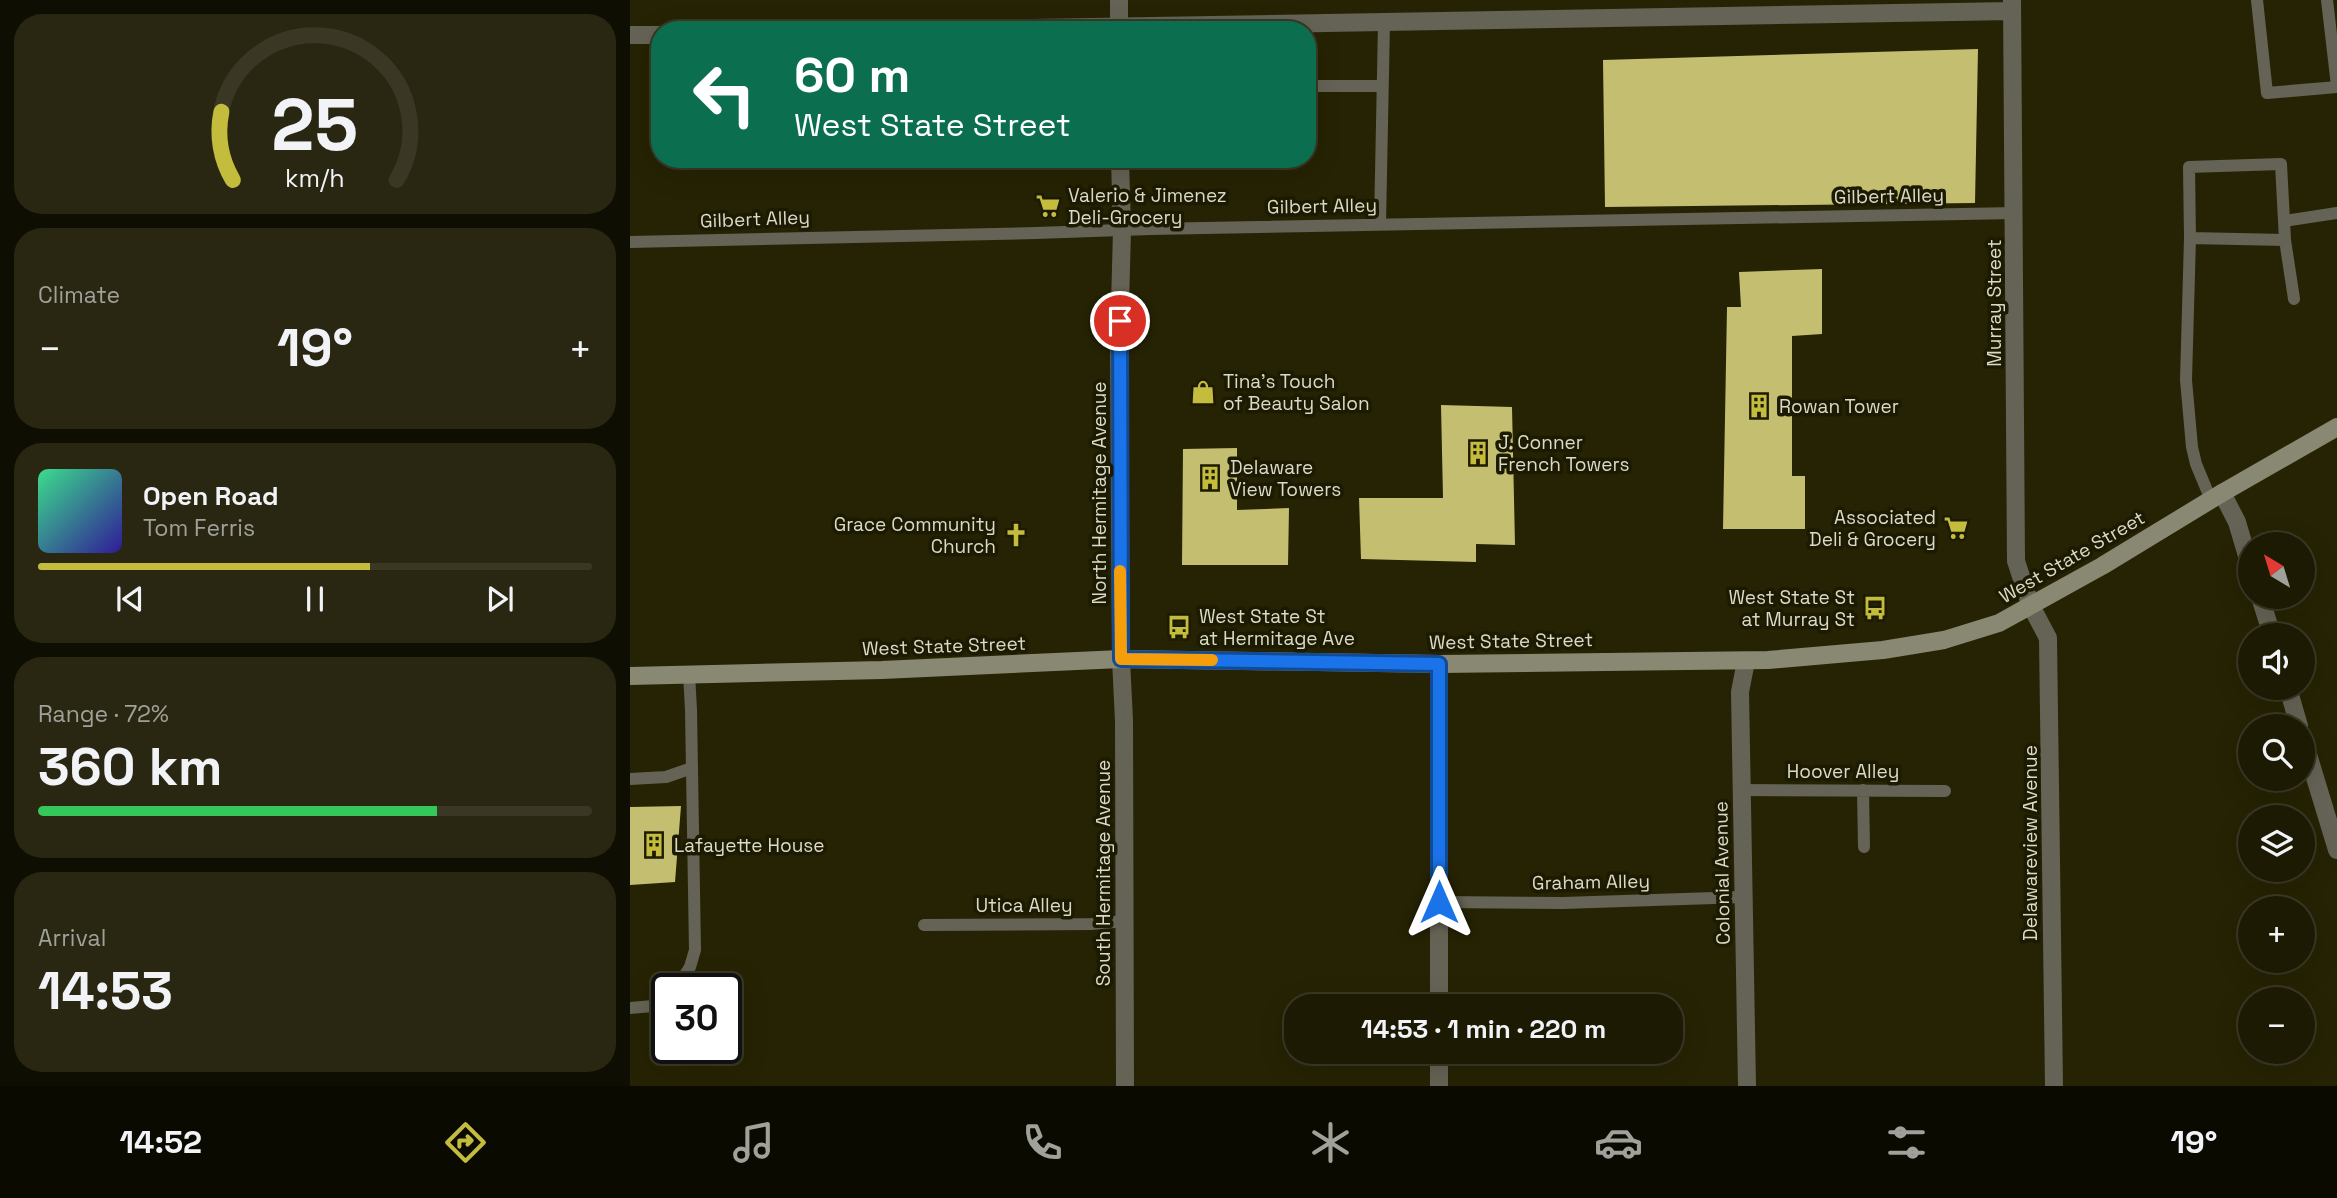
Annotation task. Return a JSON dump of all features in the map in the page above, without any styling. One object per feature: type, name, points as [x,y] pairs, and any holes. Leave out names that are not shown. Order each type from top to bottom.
[{"type":"street","points":[[1119,0],[1119,21]]},
{"type":"street","points":[[1316,24],[2012,5]]},
{"type":"street","name":"Murray Street","points":[[2012,5],[2015,562],[2030,604]]},
{"type":"street","points":[[630,35],[651,35]]},
{"type":"street","name":"North Hermitage Avenue","points":[[1120,168],[1121,659]]},
{"type":"street","name":"West State Street","points":[[630,676],[882,670],[1121,659],[1439,664],[1746,661],[1883,650],[1944,640],[1999,623],[2102,566],[2337,427]]},
{"type":"street","points":[[2217,496],[2237,522],[2240,532]]},
{"type":"street","name":"Delawareview Avenue","points":[[2030,604],[2048,638],[2054,1086]]},
{"type":"street","name":"South Hermitage Avenue","points":[[1121,659],[1124,721],[1125,1086]]},
{"type":"street","name":"Colonial Avenue","points":[[1746,661],[1740,692],[1747,1086]]},
{"type":"street","points":[[1439,664],[1439,994]]},
{"type":"street","points":[[2315,778],[2337,850]]},
{"type":"street","points":[[1439,1064],[1439,1086]]},
{"type":"lane","points":[[2257,0],[2267,93],[2337,87],[2327,0]]},
{"type":"lane","points":[[1380,224],[1384,23]]},
{"type":"lane","points":[[1316,86],[1381,86]]},
{"type":"lane","points":[[2217,496],[2196,464],[2188,407],[2186,380],[2189,167],[2281,164],[2285,240],[2294,299]]},
{"type":"lane","name":"Gilbert Alley","points":[[630,242],[1380,224],[2015,213]]},
{"type":"lane","points":[[2284,221],[2337,213]]},
{"type":"lane","points":[[2190,238],[2285,240]]},
{"type":"lane","points":[[686,973],[695,950],[689,673]]},
{"type":"lane","points":[[630,779],[666,777],[692,768]]},
{"type":"lane","name":"Hoover Alley","points":[[1741,790],[1945,791]]},
{"type":"lane","points":[[1863,790],[1864,847]]},
{"type":"lane","name":"Graham Alley","points":[[1439,902],[1563,904],[1744,897]]},
{"type":"lane","name":"Utica Alley","points":[[924,925],[1091,924],[1125,921]]},
{"type":"lane","points":[[630,1008],[651,1006]]},
{"type":"building","points":[[1978,49],[1975,203],[1605,207],[1603,60]]},
{"type":"building","name":"Rowan Tower","points":[[1822,269],[1822,334],[1792,336],[1792,476],[1805,476],[1805,529],[1723,529],[1727,307],[1741,307],[1739,272]]},
{"type":"building","name":"J. Conner French Towers","points":[[1441,405],[1512,407],[1515,545],[1476,544],[1476,562],[1361,559],[1359,498],[1443,498]]},
{"type":"building","name":"Delaware View Towers","points":[[1237,448],[1237,510],[1289,508],[1288,565],[1182,565],[1183,449]]},
{"type":"building","name":"Lafayette House","points":[[681,806],[675,882],[630,885],[630,807]]},
{"type":"slow traffic","points":[[1120,571],[1121,659],[1212,660]]},
{"type":"place","name":"Valerio & Jimenez Deli-Grocery","points":[[1048,206]]},
{"type":"place","name":"Tina's Touch of Beauty Salon","points":[[1203,392]]},
{"type":"place","name":"Rowan Tower","points":[[1759,406]]},
{"type":"place","name":"J. Conner French Towers","points":[[1478,453]]},
{"type":"place","name":"Delaware View Towers","points":[[1210,478]]},
{"type":"place","name":"Associated Deli & Grocery","points":[[1956,528]]},
{"type":"place","name":"Grace Community Church","points":[[1016,535]]},
{"type":"place","name":"West State St at Murray St","points":[[1875,608]]},
{"type":"place","name":"West State St at Hermitage Ave","points":[[1179,627]]},
{"type":"place","name":"Lafayette House","points":[[654,845]]},
{"type":"route","points":[[1120,321],[1121,659],[1439,664],[1439,902]]}]
